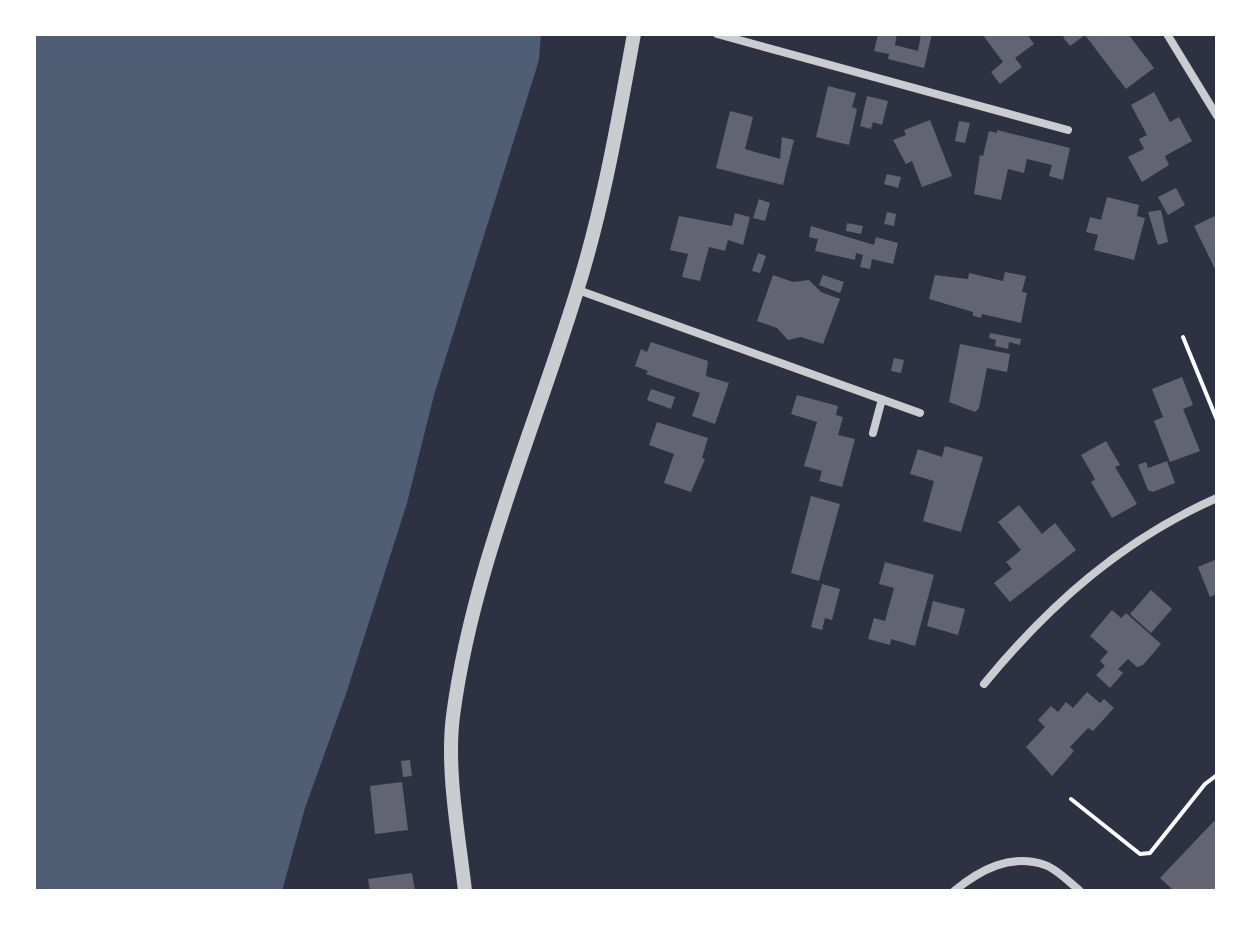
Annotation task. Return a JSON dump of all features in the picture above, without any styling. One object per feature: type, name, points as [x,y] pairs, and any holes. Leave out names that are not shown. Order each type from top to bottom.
[{"type":"street","points":[[465,891],[455,807],[452,720],[471,616],[578,290],[611,160],[634,34]]},
{"type":"street","points":[[717,34],[1068,130]]},
{"type":"street","points":[[1167,34],[1217,116]]},
{"type":"street","points":[[578,290],[920,413]]},
{"type":"street","points":[[873,433],[882,399]]},
{"type":"street","points":[[984,684],[1026,633],[1074,587],[1126,546],[1183,513],[1217,498]]},
{"type":"street","points":[[954,891],[979,871],[1014,861],[1047,865],[1080,891]]},
{"type":"path","points":[[1183,337],[1217,420]]},
{"type":"path","points":[[1071,799],[1140,854],[1150,853],[1205,784],[1217,775]]},
{"type":"water","points":[[34,34],[541,34],[539,60],[434,395],[407,503],[346,694],[305,808],[282,891],[34,891]]},
{"type":"building","points":[[878,34],[897,34],[895,45],[918,51],[921,34],[932,34],[924,68],[888,59],[889,54],[874,51]]},
{"type":"building","points":[[982,34],[1027,34],[1034,44],[1015,58],[1022,67],[1000,84],[991,72],[1003,62]]},
{"type":"building","points":[[1066,34],[1128,34],[1154,68],[1126,89],[1085,35],[1070,46],[1063,37]]},
{"type":"building","points":[[828,86],[856,93],[852,107],[857,109],[849,145],[816,137]]},
{"type":"building","points":[[1154,92],[1170,122],[1179,117],[1192,141],[1165,156],[1169,165],[1142,182],[1128,157],[1144,149],[1139,139],[1147,135],[1131,105]]},
{"type":"building","points":[[867,96],[888,101],[882,125],[873,122],[871,129],[860,126]]},
{"type":"building","points":[[730,111],[753,117],[745,149],[780,159],[782,137],[794,140],[783,185],[716,168]]},
{"type":"building","points":[[930,120],[952,176],[922,187],[912,161],[906,164],[893,140],[906,135],[904,130]]},
{"type":"building","points":[[959,121],[970,123],[965,143],[955,141]]},
{"type":"building","points":[[997,130],[1070,148],[1063,180],[1049,176],[1052,165],[1027,159],[1024,173],[1008,169],[1001,200],[974,194],[980,155],[983,156],[989,131],[997,133]]},
{"type":"building","points":[[887,174],[901,177],[898,188],[884,184]]},
{"type":"building","points":[[1176,188],[1185,205],[1168,215],[1158,197]]},
{"type":"building","points":[[1107,197],[1139,205],[1137,216],[1145,218],[1134,260],[1094,250],[1098,235],[1086,232],[1090,217],[1101,220]]},
{"type":"building","points":[[759,199],[770,203],[765,221],[753,218]]},
{"type":"building","points":[[1161,210],[1168,242],[1158,245],[1148,212]]},
{"type":"building","points":[[887,212],[896,214],[894,226],[884,224]]},
{"type":"building","points":[[735,213],[750,217],[743,245],[728,240],[725,251],[709,247],[700,281],[682,277],[688,254],[670,250],[679,216],[732,226]]},
{"type":"building","points":[[1217,215],[1217,273],[1194,226]]},
{"type":"building","points":[[847,223],[863,226],[861,234],[846,231]]},
{"type":"building","points":[[811,226],[874,245],[876,237],[898,243],[893,264],[872,259],[870,269],[860,267],[863,255],[856,253],[855,260],[815,251],[818,239],[809,237]]},
{"type":"building","points":[[758,253],[766,256],[760,273],[752,271]]},
{"type":"building","points":[[1005,272],[1026,276],[1022,292],[1027,293],[1021,323],[982,314],[981,318],[973,316],[973,312],[929,299],[935,275],[968,279],[969,273],[1003,281]]},
{"type":"building","points":[[773,275],[793,282],[809,280],[821,292],[840,299],[823,344],[801,337],[788,340],[777,328],[757,321]]},
{"type":"building","points":[[823,275],[844,282],[840,293],[819,285]]},
{"type":"building","points":[[990,333],[1021,339],[1020,345],[1009,342],[1008,349],[995,346],[996,340],[989,338]]},
{"type":"building","points":[[651,342],[708,361],[706,376],[729,383],[715,424],[692,416],[700,393],[646,374],[648,371],[635,366],[641,349],[647,352]]},
{"type":"building","points":[[960,344],[1010,354],[1007,372],[987,368],[979,408],[975,412],[949,402]]},
{"type":"building","points":[[894,358],[904,360],[901,373],[891,371]]},
{"type":"building","points":[[1182,377],[1193,405],[1183,409],[1200,451],[1170,462],[1154,421],[1163,417],[1152,389]]},
{"type":"building","points":[[651,389],[675,397],[671,409],[647,400]]},
{"type":"building","points":[[797,395],[838,406],[836,415],[843,417],[838,435],[855,439],[842,487],[819,481],[822,471],[804,466],[817,422],[791,414]]},
{"type":"building","points":[[657,422],[708,438],[702,458],[705,459],[691,492],[664,483],[674,454],[649,445]]},
{"type":"building","points":[[1106,441],[1120,465],[1115,467],[1137,504],[1112,518],[1091,482],[1095,479],[1081,455]]},
{"type":"building","points":[[945,446],[983,457],[961,532],[923,521],[934,481],[910,474],[918,449],[942,457]]},
{"type":"building","points":[[1167,461],[1175,483],[1153,492],[1148,490],[1138,465],[1146,462],[1148,468]]},
{"type":"building","points":[[811,496],[840,504],[819,581],[791,573]]},
{"type":"building","points":[[1019,505],[1042,534],[1055,523],[1076,550],[1010,602],[994,583],[1012,569],[1006,562],[1021,550],[998,522]]},
{"type":"building","points":[[1217,559],[1217,594],[1210,597],[1198,567]]},
{"type":"building","points":[[885,562],[934,575],[915,646],[891,639],[890,645],[868,639],[874,618],[885,621],[894,588],[879,584]]},
{"type":"building","points":[[822,584],[840,589],[832,620],[825,618],[822,630],[811,627]]},
{"type":"building","points":[[1151,590],[1172,609],[1151,633],[1130,614]]},
{"type":"building","points":[[933,601],[965,609],[958,635],[927,626]]},
{"type":"building","points":[[1112,610],[1121,618],[1126,613],[1161,644],[1143,665],[1137,667],[1128,659],[1118,669],[1123,673],[1110,688],[1096,675],[1105,666],[1100,661],[1108,652],[1090,636]]},
{"type":"building","points":[[1087,692],[1100,703],[1104,699],[1114,708],[1093,731],[1088,728],[1070,747],[1074,751],[1052,776],[1026,747],[1045,727],[1038,720],[1051,706],[1058,712],[1066,702],[1073,708]]},
{"type":"building","points":[[410,760],[412,776],[403,777],[401,761]]},
{"type":"building","points":[[402,782],[408,830],[375,834],[370,786]]},
{"type":"building","points":[[1214,821],[1217,824],[1217,891],[1174,891],[1160,878]]},
{"type":"building","points":[[412,873],[415,891],[370,891],[368,879]]}]
